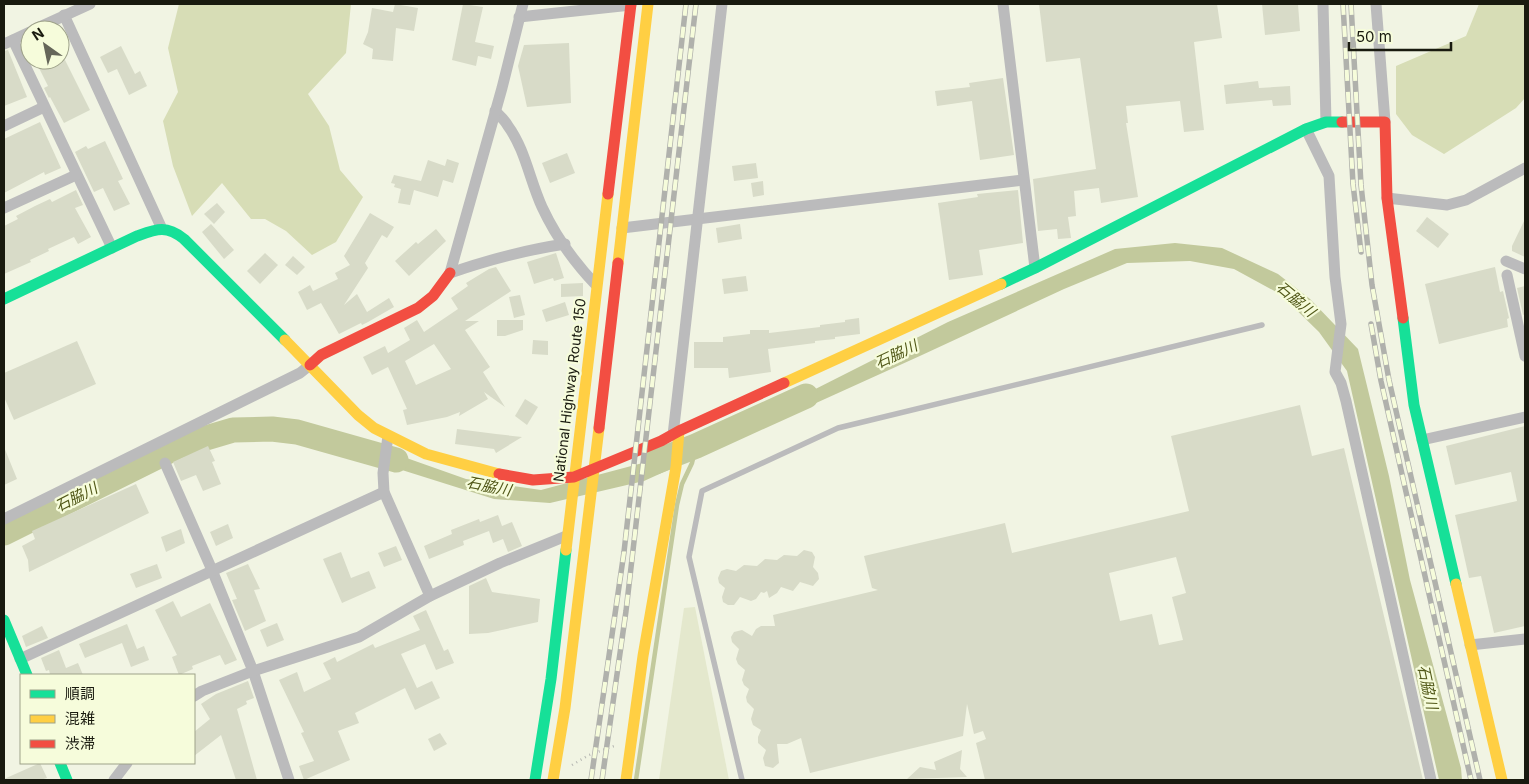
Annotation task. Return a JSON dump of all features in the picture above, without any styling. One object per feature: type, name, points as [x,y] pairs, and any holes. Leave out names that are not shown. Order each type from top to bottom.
[{"type":"main road","name":"National Highway Route 150","points":[[536,780],[550,679],[631,4]]},
{"type":"main road","points":[[553,780],[565,708],[591,497],[648,4]]},
{"type":"main road","points":[[4,299],[137,236],[157,229],[169,230],[180,235],[358,415],[374,428],[426,454],[496,473],[533,480],[574,478],[662,441],[1035,268],[1306,129],[1326,122],[1385,122],[1387,198],[1414,405],[1502,780]]},
{"type":"main road","points":[[310,365],[321,355],[418,308],[434,296],[450,273]]},
{"type":"main road","points":[[626,780],[644,656],[676,467],[676,433]]},
{"type":"main road","points":[[4,620],[27,674]]},
{"type":"main road","points":[[60,764],[67,780]]},
{"type":"street","points":[[54,20],[90,4]]},
{"type":"street","points":[[450,273],[523,4]]},
{"type":"street","points":[[520,17],[631,4]]},
{"type":"street","points":[[676,433],[697,220],[722,4]]},
{"type":"street","points":[[1003,4],[1035,268]]},
{"type":"street","points":[[1323,4],[1326,122]]},
{"type":"street","points":[[1376,4],[1385,122]]},
{"type":"street","points":[[64,15],[162,229]]},
{"type":"street","points":[[20,36],[8,42],[44,107],[112,248]]},
{"type":"street","points":[[4,126],[44,107]]},
{"type":"street","points":[[495,111],[508,126],[517,141],[542,207],[564,244],[596,285]]},
{"type":"street","points":[[1306,129],[1329,176],[1335,277],[1342,324],[1335,372],[1341,382],[1346,401],[1431,780]]},
{"type":"street","points":[[1387,198],[1448,205],[1466,200],[1525,168]]},
{"type":"street","points":[[4,208],[76,174]]},
{"type":"street","points":[[622,228],[1023,180]]},
{"type":"street","points":[[450,273],[485,261],[528,250],[564,244]]},
{"type":"street","points":[[1506,261],[1525,269]]},
{"type":"street","points":[[1506,275],[1524,342],[1525,356]]},
{"type":"street","points":[[4,519],[300,373],[310,365]]},
{"type":"street","points":[[1422,440],[1525,417]]},
{"type":"street","points":[[388,436],[383,473],[384,492],[430,596]]},
{"type":"street","points":[[165,463],[212,570],[253,671],[289,780]]},
{"type":"street","points":[[20,659],[384,492]]},
{"type":"street","points":[[195,695],[253,671],[360,638],[430,596],[500,563],[566,536]]},
{"type":"street","points":[[1470,645],[1525,639]]},
{"type":"street","points":[[114,780],[126,764]]},
{"type":"lane","points":[[742,780],[689,557],[702,491],[838,428],[1262,325]]},
{"type":"path","points":[[589,756],[617,745]]},
{"type":"shaded area","points":[[179,4],[351,4],[346,53],[308,94],[329,126],[340,170],[363,197],[336,242],[312,255],[286,231],[265,219],[251,219],[222,183],[192,216],[173,166],[163,121],[178,92],[168,48]]},
{"type":"shaded area","points":[[1479,4],[1525,4],[1525,98],[1516,108],[1444,154],[1412,135],[1396,114],[1396,66],[1466,36]]},
{"type":"shaded area","points":[[695,607],[729,780],[659,780],[684,608]]},
{"type":"water","points":[[1175,243],[1222,248],[1278,274],[1310,299],[1358,349],[1389,476],[1410,580],[1461,768],[1462,780],[1439,780],[1347,371],[1319,332],[1280,294],[1234,269],[1190,261],[1127,263],[1064,289],[644,481],[550,503],[494,499],[367,459],[361,444],[367,444],[466,479],[541,490],[699,448],[948,322],[1115,249]]},
{"type":"building","points":[[395,4],[418,8],[414,31],[396,28],[393,61],[372,59],[373,49],[363,44],[368,32],[372,8],[393,12]]},
{"type":"building","points":[[463,4],[483,7],[475,42],[494,46],[491,59],[478,56],[476,66],[452,60]]},
{"type":"building","points":[[1039,4],[1217,4],[1222,38],[1194,42],[1204,130],[1184,132],[1180,101],[1126,106],[1128,123],[1126,123],[1138,197],[1101,203],[1099,188],[1074,191],[1076,216],[1068,217],[1071,238],[1058,239],[1057,229],[1038,231],[1033,179],[1096,169],[1080,58],[1046,62]]},
{"type":"building","points":[[1262,4],[1298,4],[1300,31],[1265,35]]},
{"type":"building","points":[[569,43],[571,103],[527,107],[518,66],[524,45]]},
{"type":"building","points":[[121,46],[135,74],[140,71],[147,86],[129,95],[117,69],[108,73],[100,57]]},
{"type":"building","points":[[8,50],[27,97],[4,106],[4,51]]},
{"type":"building","points":[[40,70],[70,70],[90,110],[64,123],[44,88],[48,86]]},
{"type":"building","points":[[1003,78],[1014,155],[980,160],[972,101],[937,106],[935,91],[970,87],[969,83]]},
{"type":"building","points":[[1258,81],[1259,88],[1290,86],[1291,105],[1273,106],[1272,100],[1226,104],[1224,85]]},
{"type":"building","points":[[40,122],[61,168],[45,175],[44,172],[4,193],[4,139]]},
{"type":"building","points":[[105,141],[123,179],[118,181],[130,204],[114,211],[103,188],[94,192],[75,152],[86,146],[88,149]]},
{"type":"building","points":[[567,153],[575,173],[550,183],[542,163]]},
{"type":"building","points":[[447,159],[459,163],[453,183],[443,180],[438,197],[414,190],[410,205],[398,203],[401,189],[394,187],[395,184],[391,183],[394,175],[421,181],[428,160],[445,166]]},
{"type":"building","points":[[756,163],[758,178],[734,181],[732,166]]},
{"type":"building","points":[[763,181],[764,195],[753,197],[751,183]]},
{"type":"building","points":[[76,190],[83,205],[75,208],[91,237],[78,244],[74,237],[48,249],[49,251],[30,260],[31,262],[4,274],[4,226],[18,219],[16,216],[35,206],[50,199],[52,202]]},
{"type":"building","points":[[1018,190],[1023,243],[979,250],[983,275],[949,280],[938,203],[978,197],[977,194]]},
{"type":"building","points":[[217,203],[225,212],[214,224],[204,214]]},
{"type":"building","points":[[370,213],[394,227],[387,238],[382,235],[365,263],[368,268],[344,305],[357,294],[367,312],[389,298],[394,307],[362,325],[361,323],[339,334],[321,303],[307,310],[298,292],[310,285],[313,291],[338,279],[335,273],[350,265],[344,256]]},
{"type":"building","points":[[1427,217],[1449,234],[1438,248],[1416,231]]},
{"type":"building","points":[[1525,219],[1525,257],[1512,251],[1512,246]]},
{"type":"building","points":[[211,224],[234,250],[224,259],[202,232]]},
{"type":"building","points":[[740,224],[742,239],[718,243],[716,228]]},
{"type":"building","points":[[436,229],[446,241],[409,276],[395,261],[416,242],[418,244]]},
{"type":"building","points":[[265,253],[278,265],[260,284],[247,271]]},
{"type":"building","points":[[556,253],[564,278],[554,281],[553,278],[534,284],[527,262]]},
{"type":"building","points":[[293,256],[305,267],[297,275],[285,265]]},
{"type":"building","points":[[496,267],[511,291],[465,321],[479,321],[465,330],[490,367],[483,372],[505,407],[484,392],[488,399],[459,416],[460,412],[447,417],[407,425],[403,410],[407,409],[388,367],[372,375],[363,357],[385,346],[388,353],[410,340],[404,328],[417,320],[424,332],[458,309],[451,298],[468,286],[466,283],[489,269]],"holes":[[[434,344],[451,369],[416,385],[405,361]]]},
{"type":"building","points":[[1495,267],[1500,292],[1503,291],[1509,318],[1507,319],[1508,327],[1439,344],[1425,284]]},
{"type":"building","points":[[746,276],[748,291],[724,294],[722,279]]},
{"type":"building","points":[[583,283],[583,296],[561,297],[561,284]]},
{"type":"building","points":[[1525,286],[1525,314],[1523,315],[1517,288]]},
{"type":"building","points":[[520,295],[525,315],[514,318],[509,297]]},
{"type":"building","points":[[565,302],[569,315],[546,322],[542,310]]},
{"type":"building","points":[[859,318],[860,334],[815,341],[815,343],[768,349],[771,372],[729,378],[728,368],[694,368],[694,342],[723,342],[723,337],[750,334],[750,330],[769,330],[769,333],[820,327],[820,325]]},
{"type":"building","points":[[497,320],[523,320],[523,330],[505,336],[497,336]]},
{"type":"building","points":[[533,340],[548,341],[548,355],[532,354]]},
{"type":"building","points":[[77,341],[96,384],[14,420],[4,397],[4,373]]},
{"type":"building","points":[[525,399],[538,407],[527,425],[515,416]]},
{"type":"building","points":[[1300,405],[1312,456],[1344,448],[1423,780],[985,780],[976,743],[986,739],[983,731],[974,734],[967,704],[963,736],[810,773],[801,738],[787,744],[777,744],[779,763],[773,768],[765,766],[763,758],[766,750],[758,743],[761,730],[753,725],[751,719],[754,709],[747,702],[746,697],[749,689],[742,680],[745,670],[738,664],[736,659],[739,649],[732,642],[731,637],[734,632],[742,630],[752,636],[756,629],[761,626],[775,626],[773,615],[878,590],[872,588],[864,556],[1005,523],[1012,553],[1189,511],[1171,436]],"holes":[[[1176,557],[1186,593],[1172,597],[1183,640],[1159,645],[1152,614],[1120,621],[1109,573]]]},
{"type":"building","points":[[1525,426],[1525,626],[1494,633],[1481,576],[1469,578],[1455,515],[1517,501],[1511,472],[1455,485],[1446,446]]},
{"type":"building","points":[[457,429],[522,437],[496,453],[494,449],[455,444]]},
{"type":"building","points":[[208,446],[215,461],[212,462],[221,484],[203,491],[196,475],[181,481],[173,462]]},
{"type":"building","points":[[4,447],[17,479],[4,485]]},
{"type":"building","points":[[136,484],[149,513],[29,572],[28,560],[22,546],[35,539],[32,531]]},
{"type":"building","points":[[498,515],[502,526],[512,522],[522,546],[508,552],[503,539],[493,543],[489,531],[463,541],[464,545],[429,559],[424,546],[452,534],[451,530],[479,519],[480,522]]},
{"type":"building","points":[[228,524],[233,538],[216,546],[210,532]]},
{"type":"building","points":[[181,529],[185,543],[166,552],[161,537]]},
{"type":"building","points":[[396,546],[402,560],[384,567],[378,553]]},
{"type":"building","points":[[804,550],[812,552],[815,557],[813,567],[818,573],[819,579],[813,586],[800,582],[793,591],[781,587],[777,593],[769,598],[767,591],[761,592],[756,599],[751,601],[740,597],[734,605],[728,605],[723,602],[722,597],[725,588],[719,583],[718,578],[721,571],[727,569],[736,571],[744,565],[757,566],[765,559],[777,560],[784,555],[797,556]]},
{"type":"building","points":[[341,552],[351,578],[369,571],[376,588],[342,603],[323,559]]},
{"type":"building","points":[[157,564],[162,578],[136,588],[130,574]]},
{"type":"building","points":[[248,564],[260,589],[254,590],[266,621],[245,631],[232,600],[237,599],[226,573]]},
{"type":"building","points":[[486,578],[492,592],[540,599],[538,622],[488,633],[469,634],[469,586]]},
{"type":"building","points":[[173,601],[181,617],[210,603],[237,660],[225,665],[220,655],[192,666],[193,669],[179,674],[172,657],[177,655],[155,610]]},
{"type":"building","points":[[426,610],[444,651],[448,649],[454,663],[436,670],[425,644],[401,654],[417,688],[432,681],[440,698],[415,710],[405,688],[355,713],[359,723],[338,731],[350,760],[304,780],[299,766],[314,761],[301,733],[304,732],[279,680],[297,672],[304,692],[331,679],[323,663],[335,657],[337,662],[373,644],[375,648],[420,630],[413,616]]},
{"type":"building","points":[[277,623],[284,640],[267,647],[260,630]]},
{"type":"building","points":[[127,624],[137,649],[144,646],[149,660],[131,667],[122,643],[85,658],[79,644]]},
{"type":"building","points":[[42,626],[48,638],[26,647],[22,636]]},
{"type":"building","points":[[59,650],[66,668],[78,663],[83,674],[50,674],[49,670],[46,671],[41,658]]},
{"type":"building","points":[[248,681],[254,698],[246,701],[247,704],[237,709],[257,780],[236,780],[221,735],[195,755],[195,731],[210,719],[201,704],[216,694]]},
{"type":"building","points":[[440,733],[447,744],[434,751],[428,739]]},
{"type":"building","points":[[962,750],[960,769],[967,777],[907,779],[920,767],[936,770],[934,762]]},
{"type":"building","points":[[38,764],[40,764],[47,778],[40,780],[4,779]]},
{"type":"waterway","name":"石脇川","points":[[655,462],[696,446],[806,396]]},
{"type":"waterway","name":"石脇川","points":[[4,533],[179,446],[233,430],[272,429],[297,432],[396,460]]},
{"type":"waterway","points":[[636,780],[677,505],[682,484],[692,463],[696,446]]},
{"type":"railway","points":[[591,780],[624,552],[686,4]]},
{"type":"railway","points":[[602,780],[626,611],[696,4]]},
{"type":"railway","points":[[1343,4],[1353,184],[1361,252]]},
{"type":"railway","points":[[1351,4],[1361,185],[1372,285],[1389,380],[1480,780]]},
{"type":"railway","points":[[1371,324],[1381,381],[1471,780]]},
{"type":"traffic: fast","points":[[1001,284],[1306,129],[1326,122],[1342,122]]},
{"type":"traffic: fast","points":[[4,299],[137,236],[156,230],[166,230],[184,239],[285,340]]},
{"type":"traffic: fast","points":[[1403,318],[1414,405],[1456,584]]},
{"type":"traffic: fast","points":[[535,780],[551,679],[566,550]]},
{"type":"traffic: fast","points":[[4,620],[27,674]]},
{"type":"traffic: fast","points":[[60,764],[67,780]]},
{"type":"traffic: slow","points":[[618,263],[648,4]]},
{"type":"traffic: slow","points":[[566,550],[608,194]]},
{"type":"traffic: slow","points":[[784,383],[1001,284]]},
{"type":"traffic: slow","points":[[285,340],[358,415],[374,428],[426,454],[499,474]]},
{"type":"traffic: slow","points":[[553,780],[565,708],[599,428]]},
{"type":"traffic: slow","points":[[626,780],[643,656],[676,467],[679,431]]},
{"type":"traffic: slow","points":[[1456,584],[1502,780]]},
{"type":"traffic: jam","points":[[608,194],[631,4]]},
{"type":"traffic: jam","points":[[1342,122],[1385,122],[1387,198],[1403,318]]},
{"type":"traffic: jam","points":[[599,428],[618,263]]},
{"type":"traffic: jam","points":[[310,365],[321,355],[418,308],[433,296],[450,273]]},
{"type":"traffic: jam","points":[[499,474],[533,480],[574,477],[661,441],[784,383]]}]
